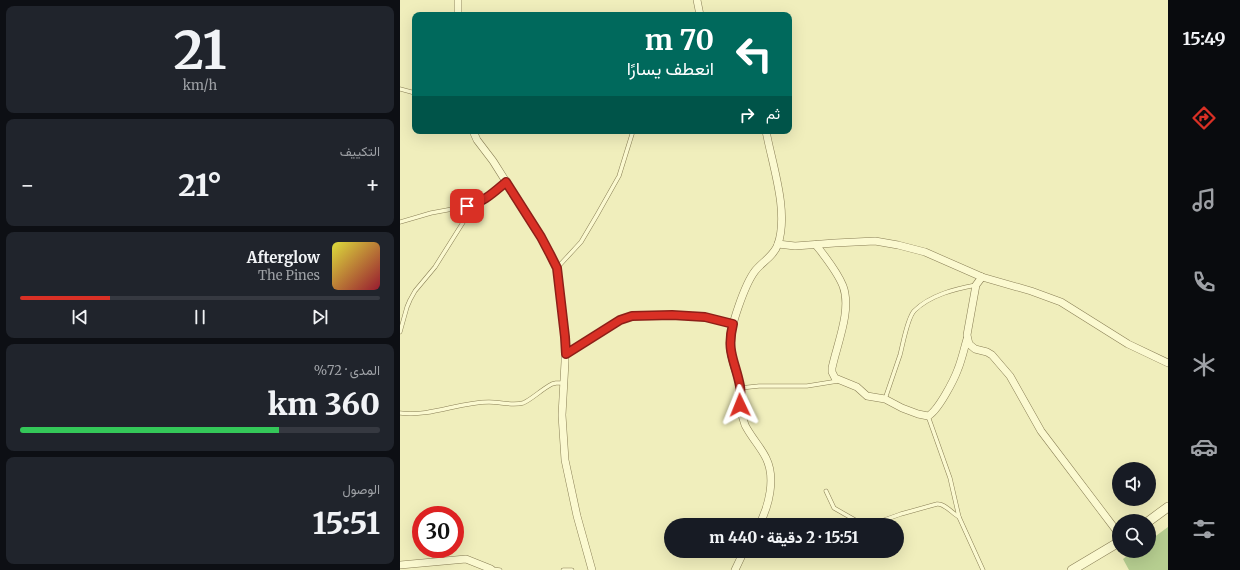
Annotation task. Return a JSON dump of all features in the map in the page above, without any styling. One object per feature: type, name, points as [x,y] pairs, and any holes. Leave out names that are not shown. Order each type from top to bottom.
[{"type":"street","points":[[458,0],[458,12]]},
{"type":"street","points":[[697,0],[699,12]]},
{"type":"street","points":[[475,134],[541,237],[557,268],[566,354],[562,416],[565,460],[577,516],[592,570]]},
{"type":"street","points":[[762,518],[767,506],[771,477],[767,459],[751,436],[745,424],[740,405],[740,388],[730,345],[733,324],[748,283],[761,264],[775,250],[778,244],[782,221],[781,208],[767,134]]},
{"type":"street","points":[[778,244],[795,246],[875,241],[925,252],[982,277],[1061,302],[1128,344],[1168,363]]},
{"type":"street","points":[[816,245],[839,277],[845,295],[844,320],[832,372],[835,378],[857,387],[869,397],[879,397],[902,408],[928,416],[934,412],[939,405],[958,371],[967,339],[976,285],[982,277]]},
{"type":"street","points":[[967,339],[972,347],[992,355],[1010,376],[1041,431],[1112,525]]},
{"type":"street","points":[[1156,516],[1168,507]]},
{"type":"street","points":[[1072,570],[1112,546]]},
{"type":"street","points":[[735,570],[741,558]]},
{"type":"street","points":[[400,565],[466,559],[488,569]]},
{"type":"lane","points":[[400,89],[412,92]]},
{"type":"lane","points":[[557,268],[581,242],[597,216],[619,176],[632,134]]},
{"type":"lane","points":[[400,222],[431,213],[474,205],[484,200],[506,182]]},
{"type":"lane","points":[[400,332],[407,307],[415,291],[435,267],[474,205]]},
{"type":"lane","points":[[885,399],[910,317],[914,311],[936,296],[948,291],[976,285]]},
{"type":"lane","points":[[566,354],[620,320],[632,316],[672,315],[705,317],[733,324]]},
{"type":"lane","points":[[740,388],[759,386],[807,386],[840,381]]},
{"type":"lane","points":[[400,413],[420,414],[470,404],[489,402],[510,404],[522,403],[552,384],[564,384]]},
{"type":"lane","points":[[928,416],[950,478],[959,517],[983,570]]},
{"type":"lane","points":[[826,492],[834,508],[852,518]]},
{"type":"lane","points":[[889,518],[936,504],[943,505],[959,517]]},
{"type":"lane","points":[[488,569],[500,570]]},
{"type":"lane","points":[[563,570],[572,570]]},
{"type":"green space","points":[[1168,527],[1168,570],[1129,570],[1123,559],[1124,558],[1156,558],[1156,536]]},
{"type":"route","points":[[467,206],[474,205],[484,200],[506,182],[541,237],[557,268],[566,354],[587,339],[620,320],[632,316],[672,315],[705,317],[733,324],[730,345],[740,388],[740,405]]}]
